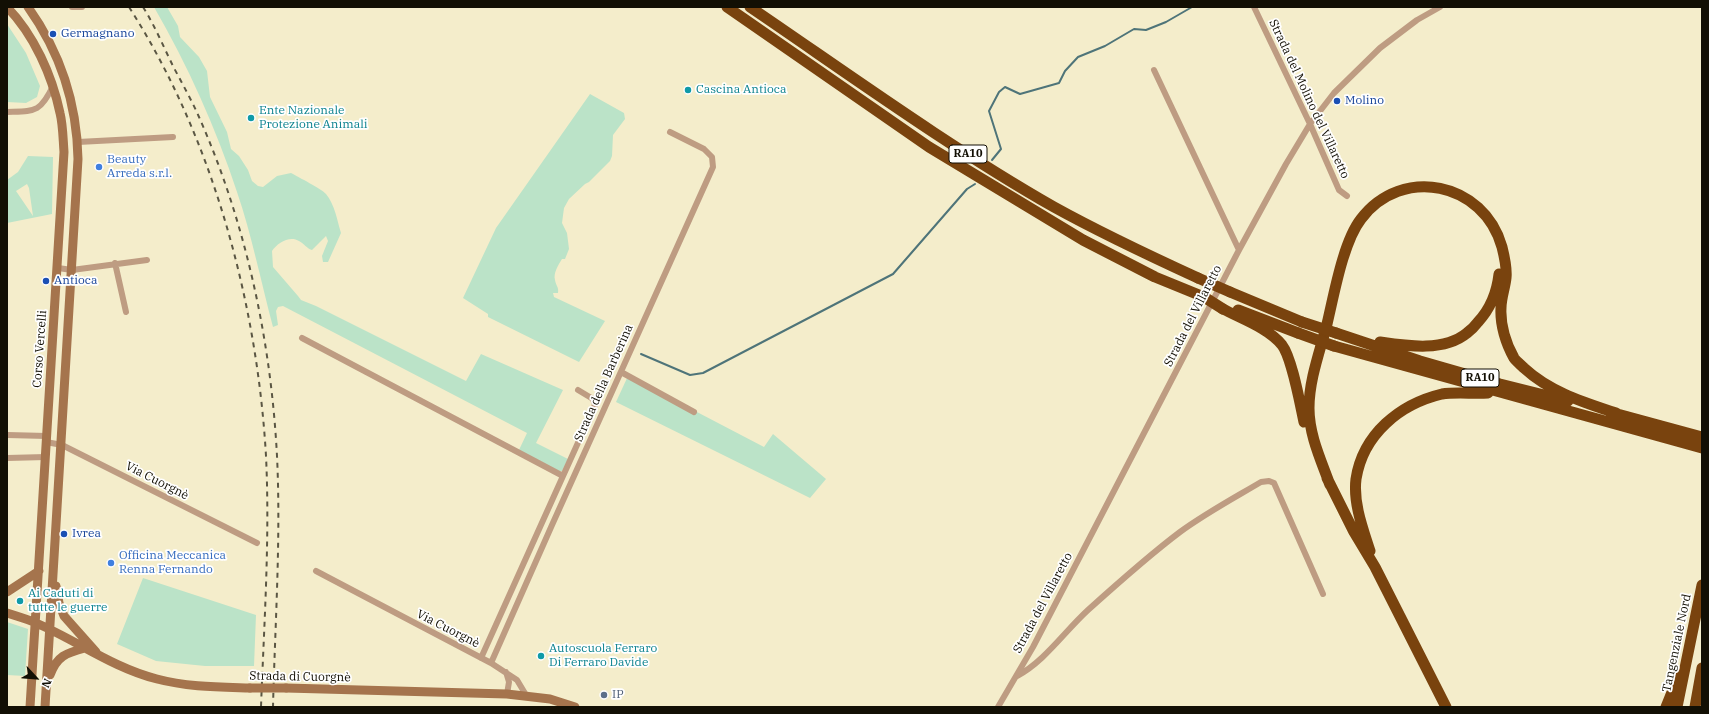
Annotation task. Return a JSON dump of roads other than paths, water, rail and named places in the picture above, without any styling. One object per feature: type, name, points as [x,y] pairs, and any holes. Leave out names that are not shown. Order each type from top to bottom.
[{"type":"highway","name":"RA10","points":[[727,7],[929,147],[1083,240],[1155,277],[1204,297],[1224,308],[1334,346],[1498,392],[1684,437],[1702,437]]},
{"type":"highway","name":"RA10","points":[[750,7],[941,138],[1041,199],[1126,244],[1198,278],[1302,322],[1420,361],[1500,384],[1616,413],[1684,437],[1702,448]]},
{"type":"highway","points":[[1330,485],[1312,435],[1310,401],[1313,379],[1346,252],[1356,225],[1370,208],[1388,195],[1413,187],[1427,186],[1456,193],[1472,202],[1485,214],[1494,227],[1502,246],[1506,275],[1500,309],[1503,332],[1515,359],[1532,375],[1550,388],[1616,413]]},
{"type":"highway","points":[[1341,334],[1410,346],[1436,345],[1450,342],[1467,334],[1482,318],[1492,303],[1500,268],[1498,238]]},
{"type":"highway","points":[[1224,308],[1260,328],[1282,345],[1286,352],[1294,378],[1308,443],[1354,532],[1375,567],[1446,707]]},
{"type":"highway","points":[[1375,567],[1357,505],[1356,480],[1362,458],[1372,439],[1391,418],[1415,402],[1444,394],[1498,392]]},
{"type":"highway","name":"Tangenziale Nord","points":[[1677,707],[1702,585]]},
{"type":"highway","points":[[1666,707],[1687,658]]},
{"type":"highway","points":[[1695,707],[1702,668]]},
{"type":"main road","name":"Corso Vercelli","points":[[7,7],[31,39],[40,55],[53,86],[60,113],[64,152],[30,707]]},
{"type":"main road","points":[[28,7],[40,26],[63,73],[71,97],[78,142],[62,445],[45,707]]},
{"type":"main road","points":[[7,592],[39,571]]},
{"type":"main road","points":[[53,572],[59,603],[64,616],[98,654]]},
{"type":"main road","name":"Strada di Cuorgnè","points":[[7,613],[35,622],[131,670],[168,682],[191,685],[250,688],[526,695],[550,699],[575,707]]},
{"type":"main road","points":[[46,684],[52,668],[59,658],[85,648]]},
{"type":"street","points":[[72,7],[82,7]]},
{"type":"street","name":"Strada del Molino del Villaretto","points":[[1254,7],[1310,124],[1339,190],[1347,196]]},
{"type":"street","name":"Strada del Villaretto","points":[[998,707],[1017,676],[1239,250],[1286,164],[1310,124],[1334,93],[1380,48],[1417,20],[1440,7]]},
{"type":"street","points":[[1154,70],[1239,250]]},
{"type":"street","points":[[7,112],[30,111],[40,107],[47,99],[53,86]]},
{"type":"street","name":"Strada della Barberina","points":[[491,663],[713,167],[712,157],[704,149],[670,132]]},
{"type":"street","points":[[78,142],[173,137]]},
{"type":"street","points":[[58,268],[72,270],[115,263],[147,260]]},
{"type":"street","points":[[115,263],[126,312]]},
{"type":"street","points":[[302,338],[563,476]]},
{"type":"street","points":[[621,372],[694,412]]},
{"type":"street","name":"Strada della Barberina","points":[[481,658],[595,404],[593,399],[578,390]]},
{"type":"street","name":"Via Cuorgnè","points":[[7,435],[46,439],[62,445],[257,543]]},
{"type":"street","points":[[7,458],[46,457]]},
{"type":"street","name":"Strada del Villaretto","points":[[1017,676],[1029,670],[1080,618],[1133,570],[1181,531],[1213,509],[1261,482],[1269,481],[1274,483],[1323,594]]},
{"type":"street","name":"Via Cuorgnè","points":[[316,571],[491,663],[506,672],[519,683],[526,695]]},
{"type":"street","points":[[506,672],[509,682],[507,694]]},
{"type":"waterway","points":[[992,160],[1001,149],[989,111],[999,92],[1005,87],[1020,94],[1059,83],[1065,71],[1078,57],[1105,46],[1134,29],[1146,30],[1166,22],[1192,7]]},
{"type":"waterway","points":[[641,354],[690,375],[703,373],[893,274],[967,189],[975,184]]},
{"type":"railway","points":[[129,7],[159,58],[185,111],[207,166],[226,223],[241,281],[253,339],[261,398],[267,487],[266,582],[261,707]]},
{"type":"railway","points":[[143,7],[199,117],[216,157],[243,241],[262,326],[274,413],[278,487],[278,550],[273,707]]},
{"type":"place","name":"Germagnano","points":[[53,34]]},
{"type":"place","name":"Cascina Antioca","points":[[688,90]]},
{"type":"place","name":"Molino","points":[[1337,101]]},
{"type":"place","name":"Ente Nazionale Protezione Animali","points":[[251,118]]},
{"type":"place","name":"Beauty Arreda s.r.l.","points":[[99,167]]},
{"type":"place","name":"Antioca","points":[[46,281]]},
{"type":"place","name":"Ivrea","points":[[64,534]]},
{"type":"place","name":"Officina Meccanica Renna Fernando","points":[[111,563]]},
{"type":"place","name":"Ai Caduti di tutte le guerre","points":[[20,601]]},
{"type":"place","name":"Autoscuola Ferraro Di Ferraro Davide","points":[[541,656]]},
{"type":"place","name":"IP","points":[[604,695]]}]
